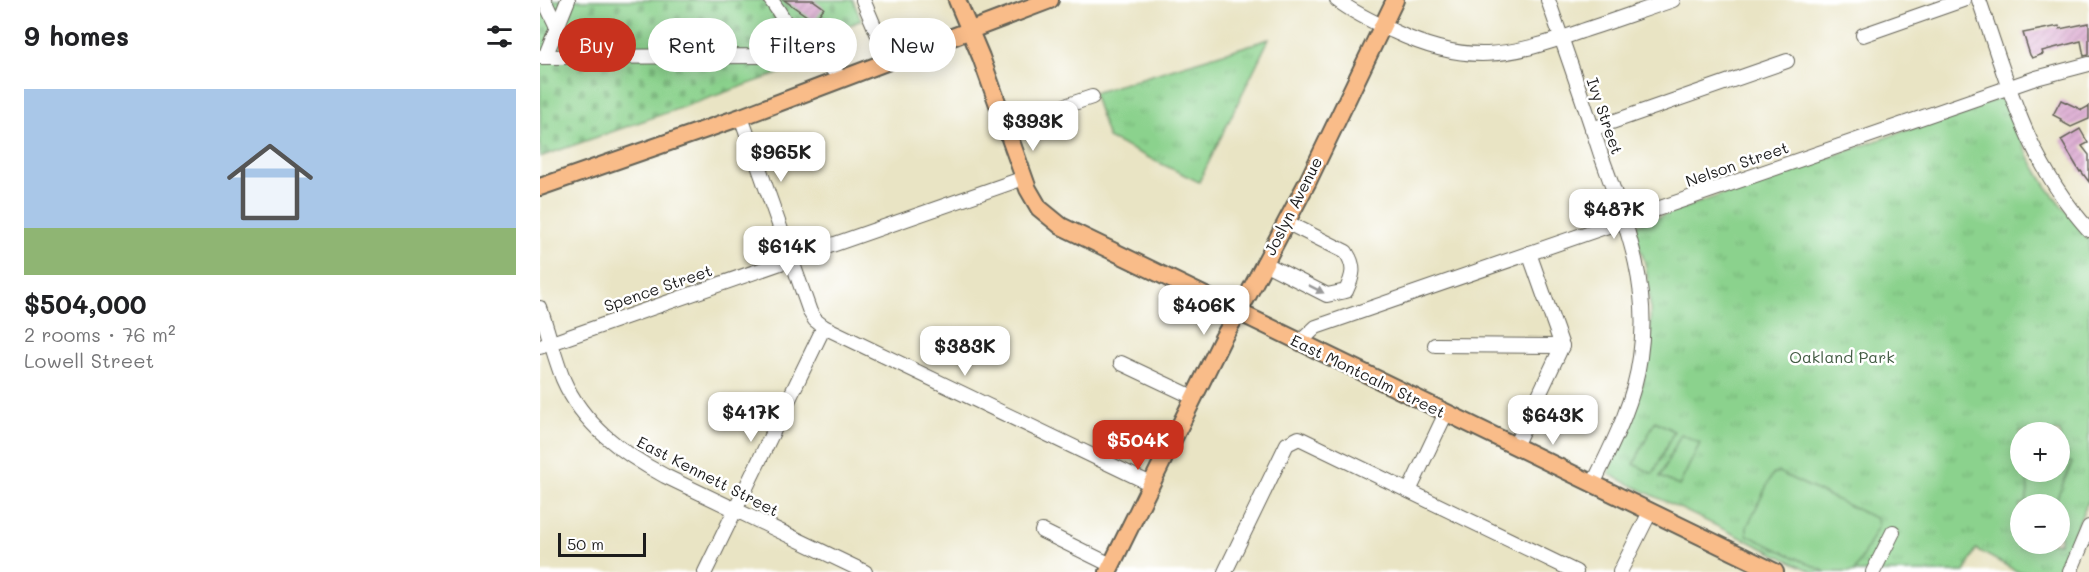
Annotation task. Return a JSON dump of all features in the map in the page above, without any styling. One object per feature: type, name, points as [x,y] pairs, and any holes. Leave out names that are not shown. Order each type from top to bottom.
[{"type":"main road","name":"East Montcalm Street","points":[[957,0],[981,57],[1028,189],[1039,208],[1061,226],[1775,572]]},
{"type":"main road","points":[[956,35],[1050,0]]},
{"type":"main road","name":"Joslyn Avenue","points":[[1109,569],[1222,338],[1286,222],[1395,0]]},
{"type":"main road","points":[[540,187],[741,117],[869,69]]},
{"type":"street","points":[[544,0],[557,27]]},
{"type":"street","points":[[568,0],[543,57],[749,56]]},
{"type":"street","points":[[771,0],[783,18]]},
{"type":"street","points":[[863,0],[871,18]]},
{"type":"street","points":[[1337,0],[1360,15],[1430,47],[1473,54],[1517,51],[1561,39],[1673,0]]},
{"type":"street","name":"Ivy Street","points":[[1548,0],[1624,220],[1638,267],[1641,286],[1643,321],[1641,356],[1628,410],[1593,484]]},
{"type":"street","points":[[1863,34],[1963,0]]},
{"type":"street","points":[[1979,0],[2025,133],[2045,171],[2089,230]]},
{"type":"street","points":[[1592,129],[1786,61]]},
{"type":"street","name":"Nelson Street","points":[[1299,343],[1316,327],[2049,74],[2089,64]]},
{"type":"street","points":[[835,72],[842,79]]},
{"type":"street","points":[[1005,126],[1092,97]]},
{"type":"street","points":[[741,117],[812,317],[824,327],[1151,484]]},
{"type":"street","name":"Spence Street","points":[[546,345],[1024,178]]},
{"type":"street","points":[[1264,263],[1327,294],[1346,291],[1353,275],[1353,262],[1346,252],[1286,222]]},
{"type":"street","points":[[1515,446],[1562,346],[1529,253]]},
{"type":"street","name":"East Kennett Street","points":[[540,308],[546,345],[569,391],[586,416],[607,438],[641,463],[865,572]]},
{"type":"street","points":[[705,572],[824,327]]},
{"type":"street","points":[[1435,345],[1562,346]]},
{"type":"street","points":[[1121,363],[1193,398]]},
{"type":"street","points":[[1409,491],[1446,413]]},
{"type":"street","points":[[1229,571],[1287,444],[1299,438],[1576,572]]},
{"type":"street","points":[[1620,572],[1650,512]]},
{"type":"street","points":[[2070,572],[2089,527]]},
{"type":"street","points":[[1042,531],[1109,569]]},
{"type":"street","points":[[1873,572],[1893,532]]},
{"type":"green space","points":[[540,0],[853,0],[861,20],[857,22],[857,18],[749,18],[749,72],[783,72],[540,157]]},
{"type":"green space","points":[[1269,39],[1199,182],[1108,138],[1093,93]]},
{"type":"green space","name":"Oakland Park","points":[[1999,98],[2006,103],[2029,157],[2046,186],[2089,240],[2089,499],[2070,542],[2070,494],[2010,494],[2010,554],[2065,554],[2057,572],[2018,572],[1976,549],[1965,572],[1813,572],[1608,474],[1636,407],[1650,341],[1649,291],[1636,228],[1638,224]]},
{"type":"green space","points":[[1655,421],[1674,431],[1653,474],[1634,464]]},
{"type":"green space","points":[[1681,434],[1700,443],[1679,486],[1660,477]]},
{"type":"green space","points":[[1778,472],[1877,519],[1878,526],[1854,572],[1826,572],[1747,535],[1747,527],[1772,475]]},
{"type":"green space","points":[[2027,482],[2064,482],[2058,494],[2028,494]]},
{"type":"building","points":[[784,0],[813,0],[824,8],[816,18],[810,18]]},
{"type":"building","points":[[2089,23],[2089,55],[2084,56],[2081,41],[2042,51],[2043,54],[2032,58],[2030,55],[2023,33]]},
{"type":"building","points":[[2061,100],[2082,110],[2089,106],[2089,119],[2071,127],[2060,121],[2061,119],[2053,115]]},
{"type":"building","points":[[2080,129],[2088,143],[2082,146],[2089,155],[2089,182],[2080,172],[2061,140]]}]
